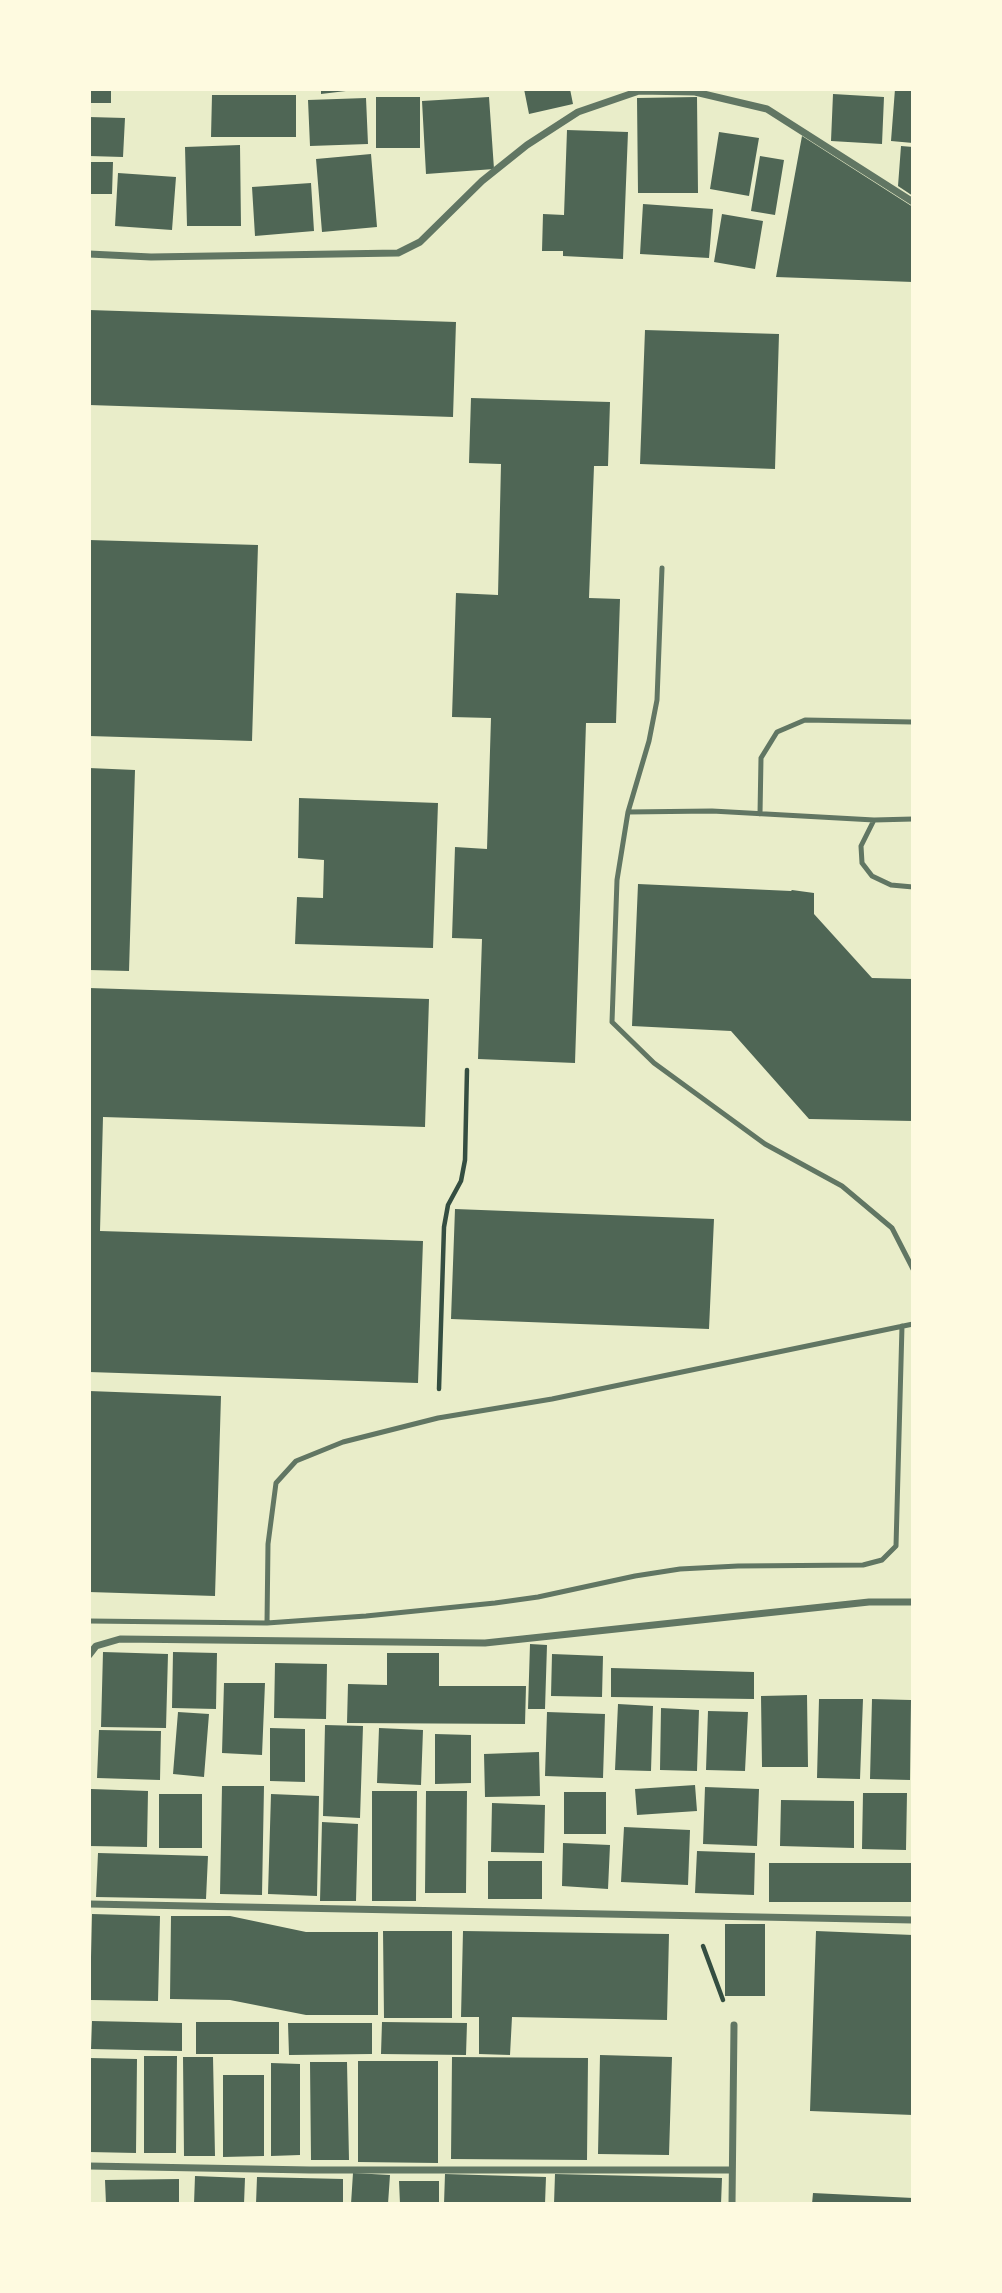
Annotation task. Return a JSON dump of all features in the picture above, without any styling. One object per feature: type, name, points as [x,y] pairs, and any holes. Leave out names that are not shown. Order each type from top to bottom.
[{"type":"street","points":[[89,254],[151,257],[398,253],[420,242],[482,181],[527,145],[578,112],[639,91],[695,92],[767,109],[913,202]]},
{"type":"street","points":[[89,1654],[96,1646],[120,1639],[485,1643],[869,1602],[913,1602]]},
{"type":"street","points":[[89,1904],[913,1920]]},
{"type":"street","points":[[732,2204],[734,2025]]},
{"type":"street","points":[[89,2166],[324,2170],[732,2170]]},
{"type":"lane","points":[[662,568],[657,700],[649,741],[628,812],[617,880],[612,1022],[654,1063],[765,1144],[842,1185],[892,1228],[913,1269]]},
{"type":"lane","points":[[760,814],[761,758],[776,732],[805,720],[913,722]]},
{"type":"lane","points":[[628,812],[712,811],[874,820],[913,819]]},
{"type":"lane","points":[[874,820],[861,846],[862,863],[872,876],[891,885],[913,887]]},
{"type":"lane","points":[[267,1623],[268,1544],[276,1483],[296,1461],[343,1442],[438,1418],[564,1397],[913,1324]]},
{"type":"lane","points":[[89,1621],[267,1623],[366,1616],[538,1597],[680,1569],[863,1565],[882,1560],[896,1546],[902,1326]]},
{"type":"path","points":[[438,1418],[444,1227],[448,1205],[461,1181],[465,1160],[467,1070]]},
{"type":"path","points":[[695,1914],[720,1993]]},
{"type":"building","points":[[89,89],[111,89],[111,103],[89,103]]},
{"type":"building","points":[[321,89],[346,89],[346,91],[321,94]]},
{"type":"building","points":[[524,89],[570,89],[573,104],[529,114]]},
{"type":"building","points":[[895,89],[913,89],[913,143],[891,141]]},
{"type":"building","points":[[833,94],[884,97],[882,144],[831,141]]},
{"type":"building","points":[[212,95],[296,95],[296,137],[211,137]]},
{"type":"building","points":[[376,97],[420,97],[420,148],[376,148]]},
{"type":"building","points":[[489,97],[494,169],[426,174],[422,101]]},
{"type":"building","points":[[697,97],[698,193],[638,193],[637,98]]},
{"type":"building","points":[[366,98],[368,144],[310,146],[308,100]]},
{"type":"building","points":[[89,117],[125,118],[123,157],[89,156]]},
{"type":"building","points":[[567,130],[628,132],[623,259],[563,256],[563,251],[542,251],[543,214],[564,215]]},
{"type":"building","points":[[719,132],[759,138],[749,196],[710,189]]},
{"type":"building","points":[[802,136],[913,207],[913,282],[776,277]]},
{"type":"building","points":[[240,145],[241,226],[187,226],[185,147]]},
{"type":"building","points":[[901,146],[913,147],[913,196],[898,186]]},
{"type":"building","points":[[371,154],[377,227],[322,232],[316,159]]},
{"type":"building","points":[[760,156],[784,160],[775,215],[751,211]]},
{"type":"building","points":[[89,162],[113,162],[112,194],[89,194]]},
{"type":"building","points":[[118,173],[176,177],[172,230],[115,226]]},
{"type":"building","points":[[311,183],[314,231],[255,236],[252,187]]},
{"type":"building","points":[[643,204],[713,209],[709,258],[640,254]]},
{"type":"building","points":[[722,214],[763,221],[755,269],[714,262]]},
{"type":"building","points":[[89,310],[456,322],[453,417],[89,405]]},
{"type":"building","points":[[645,330],[779,334],[775,469],[640,464]]},
{"type":"building","points":[[471,398],[610,402],[608,466],[594,466],[589,598],[620,599],[616,723],[586,723],[575,1063],[478,1059],[482,939],[452,938],[455,847],[487,849],[491,718],[452,717],[456,593],[498,595],[501,464],[469,463]]},
{"type":"building","points":[[89,540],[258,545],[252,741],[89,736]]},
{"type":"building","points":[[89,768],[135,770],[129,971],[89,970]]},
{"type":"building","points":[[299,798],[438,803],[433,948],[295,944],[297,897],[323,898],[324,860],[298,858]]},
{"type":"building","points":[[638,884],[814,893],[814,914],[872,978],[913,979],[913,1121],[809,1119],[731,1031],[632,1026]]},
{"type":"building","points":[[89,988],[429,999],[425,1127],[103,1117],[100,1231],[423,1241],[418,1383],[89,1372]]},
{"type":"building","points":[[455,1209],[714,1219],[709,1329],[451,1319]]},
{"type":"building","points":[[89,1391],[221,1396],[215,1596],[89,1592]]},
{"type":"building","points":[[530,1644],[547,1645],[545,1709],[528,1709]]},
{"type":"building","points":[[103,1652],[168,1654],[166,1728],[101,1727]]},
{"type":"building","points":[[173,1652],[217,1653],[216,1709],[172,1708]]},
{"type":"building","points":[[387,1653],[439,1653],[439,1686],[526,1686],[525,1724],[347,1723],[348,1684],[387,1685]]},
{"type":"building","points":[[552,1654],[603,1656],[602,1697],[551,1696]]},
{"type":"building","points":[[275,1663],[327,1664],[326,1719],[274,1718]]},
{"type":"building","points":[[611,1668],[754,1672],[754,1699],[611,1697]]},
{"type":"building","points":[[224,1683],[265,1683],[262,1755],[222,1753]]},
{"type":"building","points":[[807,1695],[808,1767],[762,1767],[761,1696]]},
{"type":"building","points":[[819,1699],[863,1699],[860,1779],[817,1778]]},
{"type":"building","points":[[872,1699],[911,1700],[910,1780],[870,1779]]},
{"type":"building","points":[[618,1704],[653,1706],[651,1771],[615,1770]]},
{"type":"building","points":[[661,1708],[699,1710],[697,1771],[660,1770]]},
{"type":"building","points":[[708,1711],[748,1712],[745,1771],[706,1770]]},
{"type":"building","points":[[178,1712],[209,1714],[204,1777],[173,1774]]},
{"type":"building","points":[[547,1712],[605,1714],[603,1778],[545,1776]]},
{"type":"building","points":[[325,1725],[363,1726],[360,1818],[323,1816]]},
{"type":"building","points":[[270,1728],[305,1729],[305,1782],[270,1781]]},
{"type":"building","points":[[379,1728],[423,1730],[421,1785],[377,1783]]},
{"type":"building","points":[[99,1730],[161,1731],[160,1780],[97,1778]]},
{"type":"building","points":[[435,1734],[471,1735],[471,1783],[435,1784]]},
{"type":"building","points":[[539,1752],[540,1796],[485,1797],[484,1754]]},
{"type":"building","points":[[695,1785],[697,1811],[637,1815],[635,1789]]},
{"type":"building","points":[[222,1786],[264,1786],[262,1895],[220,1894]]},
{"type":"building","points":[[705,1787],[759,1789],[757,1846],[703,1844]]},
{"type":"building","points":[[91,1789],[148,1791],[147,1847],[89,1846]]},
{"type":"building","points":[[372,1791],[417,1791],[416,1901],[372,1901]]},
{"type":"building","points":[[426,1791],[467,1791],[466,1893],[425,1893]]},
{"type":"building","points":[[564,1792],[606,1792],[606,1834],[564,1834]]},
{"type":"building","points":[[863,1793],[907,1793],[906,1850],[862,1849]]},
{"type":"building","points":[[159,1794],[202,1794],[202,1848],[159,1848]]},
{"type":"building","points":[[271,1794],[319,1796],[317,1896],[268,1894]]},
{"type":"building","points":[[781,1800],[854,1801],[854,1848],[780,1846]]},
{"type":"building","points":[[492,1803],[545,1805],[544,1853],[491,1852]]},
{"type":"building","points":[[322,1822],[358,1824],[356,1901],[320,1901]]},
{"type":"building","points":[[624,1827],[690,1830],[688,1885],[621,1882]]},
{"type":"building","points":[[563,1843],[610,1845],[608,1889],[562,1886]]},
{"type":"building","points":[[697,1851],[755,1853],[754,1895],[695,1893]]},
{"type":"building","points":[[98,1853],[208,1856],[206,1899],[96,1897]]},
{"type":"building","points":[[488,1861],[542,1861],[542,1899],[488,1899]]},
{"type":"building","points":[[769,1863],[913,1863],[913,1902],[769,1902]]},
{"type":"building","points":[[92,1914],[160,1916],[158,2001],[90,2000]]},
{"type":"building","points":[[171,1916],[230,1916],[306,1932],[378,1932],[378,2015],[306,2015],[230,2000],[170,1999]]},
{"type":"building","points":[[725,1924],[765,1924],[765,1996],[725,1996]]},
{"type":"building","points":[[383,1931],[452,1931],[452,2018],[384,2018]]},
{"type":"building","points":[[463,1931],[669,1934],[667,2020],[512,2017],[510,2055],[479,2054],[479,2017],[461,2017]]},
{"type":"building","points":[[816,1931],[913,1935],[913,2115],[810,2111]]},
{"type":"building","points":[[92,2021],[182,2023],[182,2051],[91,2049]]},
{"type":"building","points":[[196,2022],[279,2022],[279,2054],[196,2054]]},
{"type":"building","points":[[382,2022],[467,2023],[466,2055],[381,2054]]},
{"type":"building","points":[[288,2023],[372,2023],[372,2054],[289,2055]]},
{"type":"building","points":[[600,2055],[672,2057],[669,2155],[598,2154]]},
{"type":"building","points":[[144,2056],[177,2056],[176,2153],[144,2153]]},
{"type":"building","points":[[183,2057],[213,2057],[215,2156],[184,2156]]},
{"type":"building","points":[[452,2057],[588,2058],[587,2160],[451,2159]]},
{"type":"building","points":[[89,2058],[137,2059],[136,2153],[89,2152]]},
{"type":"building","points":[[358,2061],[438,2061],[438,2163],[358,2162]]},
{"type":"building","points":[[310,2062],[347,2062],[349,2160],[311,2160]]},
{"type":"building","points":[[271,2063],[300,2064],[300,2155],[271,2156]]},
{"type":"building","points":[[223,2075],[264,2075],[264,2156],[223,2157]]},
{"type":"building","points":[[353,2173],[390,2175],[388,2204],[351,2204]]},
{"type":"building","points":[[445,2174],[546,2177],[545,2204],[444,2204]]},
{"type":"building","points":[[555,2174],[722,2178],[721,2204],[554,2204]]},
{"type":"building","points":[[195,2176],[245,2178],[244,2204],[194,2204]]},
{"type":"building","points":[[257,2177],[343,2179],[343,2204],[256,2204]]},
{"type":"building","points":[[179,2179],[179,2204],[106,2204],[105,2180]]},
{"type":"building","points":[[399,2181],[439,2181],[439,2204],[400,2204]]},
{"type":"building","points":[[813,2193],[913,2198],[913,2204],[812,2204]]}]
